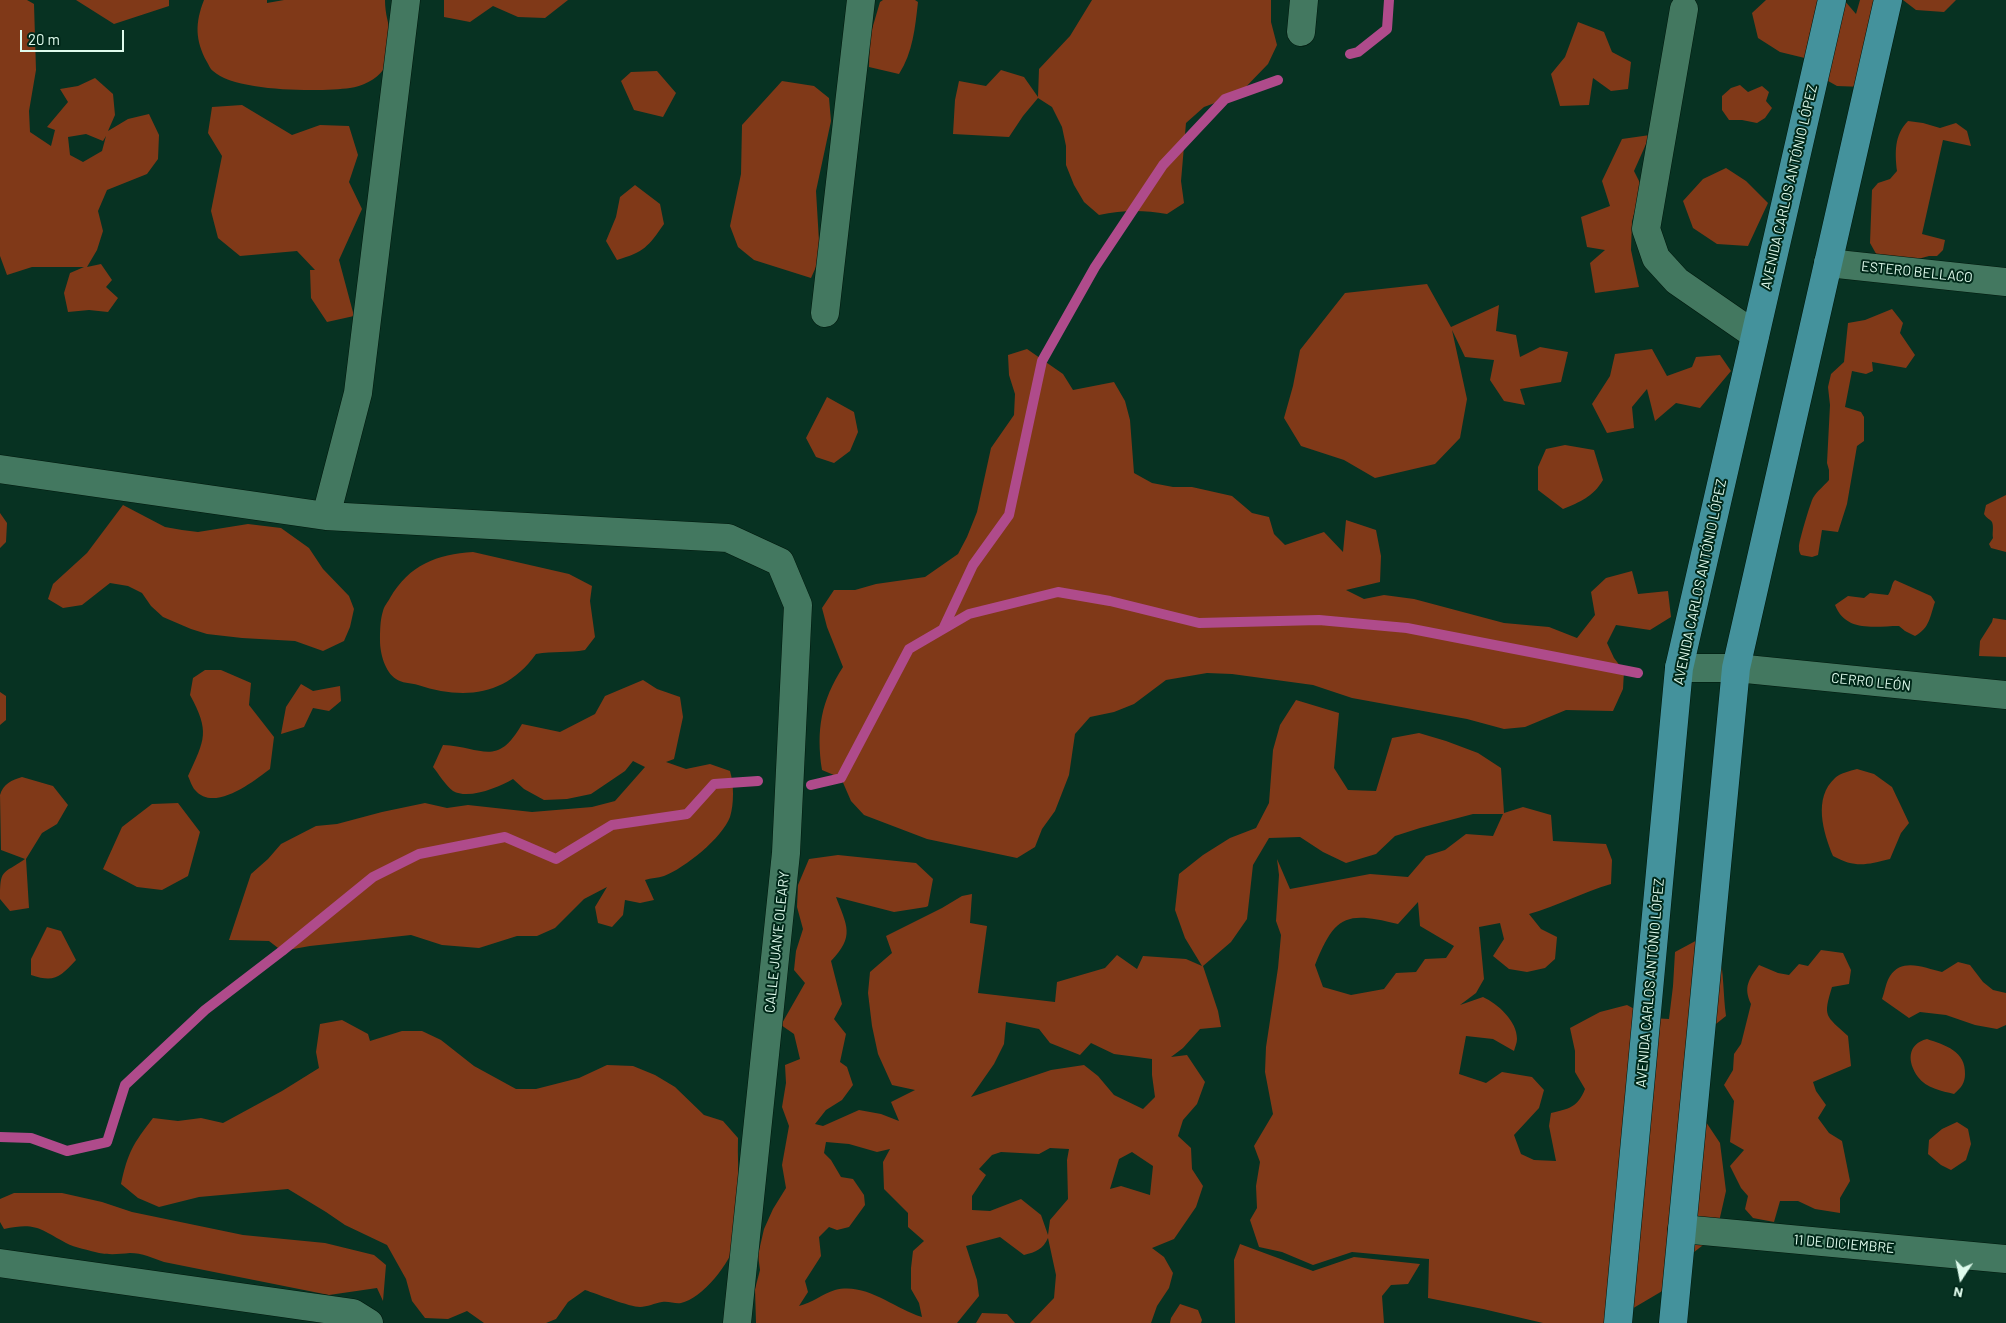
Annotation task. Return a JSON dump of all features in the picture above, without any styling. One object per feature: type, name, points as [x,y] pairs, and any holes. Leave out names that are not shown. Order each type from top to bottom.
[{"type":"main road","name":"AVENIDA CARLOS ANTÓNIO LÓPEZ","points":[[1618,1323],[1679,668],[1832,0]]},
{"type":"main road","points":[[1673,1323],[1736,668],[1888,0]]},
{"type":"street","points":[[0,469],[326,516],[358,393],[406,0]]},
{"type":"street","points":[[825,313],[862,0]]},
{"type":"street","points":[[1300,32],[1304,0]]},
{"type":"street","points":[[1684,9],[1646,229],[1656,258],[1677,281],[1755,335]]},
{"type":"street","name":"ESTERO BELLACO","points":[[1828,263],[2006,282]]},
{"type":"street","name":"CALLE JUAN’E OLEARY","points":[[326,516],[728,538],[780,562],[798,604],[786,853],[737,1323]]},
{"type":"street","name":"CERRO LEÓN","points":[[1679,668],[1736,668],[2006,695]]},
{"type":"street","name":"11 DE DICIEMBRE","points":[[1682,1229],[2006,1260]]},
{"type":"street","points":[[0,1263],[353,1313],[369,1323]]},
{"type":"shaded area","points":[[0,0],[27,0],[34,4],[36,70],[29,111],[30,132],[51,146],[55,130],[47,127],[68,102],[60,89],[78,86],[95,78],[113,94],[115,115],[108,131],[128,119],[149,114],[159,135],[158,159],[147,174],[107,190],[98,211],[103,231],[97,250],[87,267],[101,264],[112,280],[106,287],[118,298],[108,312],[89,310],[68,312],[64,293],[70,273],[84,267],[32,267],[7,275],[0,256]],"holes":[[[86,134],[103,141],[106,136],[102,151],[83,162],[70,155],[68,137]]]},
{"type":"shaded area","points":[[76,0],[169,0],[169,6],[114,24]]},
{"type":"shaded area","points":[[204,0],[267,0],[267,3],[284,0],[385,0],[392,42],[391,50],[383,70],[377,76],[364,84],[350,88],[300,90],[258,87],[240,83],[224,78],[213,71],[203,54],[198,39],[198,24]]},
{"type":"shaded area","points":[[444,0],[568,0],[545,18],[518,17],[493,6],[470,22],[444,17]]},
{"type":"shaded area","points":[[883,0],[915,0],[918,2],[910,48],[899,74],[869,67],[870,36],[880,2]]},
{"type":"shaded area","points":[[1092,0],[1271,0],[1271,22],[1277,45],[1268,64],[1239,94],[1204,107],[1186,123],[1181,181],[1184,203],[1167,214],[1133,211],[1099,215],[1084,202],[1074,185],[1066,165],[1066,146],[1062,127],[1052,107],[1038,98],[1009,137],[953,134],[955,100],[959,81],[986,86],[1001,70],[1024,77],[1038,97],[1039,69],[1070,36]]},
{"type":"shaded area","points":[[1766,0],[1844,0],[1856,14],[1860,0],[1898,0],[1863,87],[1837,86],[1821,77],[1817,61],[1780,52],[1758,38],[1752,13]]},
{"type":"shaded area","points":[[1903,0],[1956,0],[1944,12],[1916,10]]},
{"type":"shaded area","points":[[1578,22],[1604,32],[1612,52],[1631,62],[1628,89],[1611,91],[1593,78],[1589,105],[1560,106],[1551,74],[1565,57]]},
{"type":"shaded area","points":[[657,71],[676,93],[663,117],[634,110],[621,81],[631,72]]},
{"type":"shaded area","points":[[782,81],[814,86],[829,98],[831,121],[816,191],[820,258],[811,278],[754,260],[738,247],[730,226],[741,174],[742,125]]},
{"type":"shaded area","points":[[1740,85],[1748,92],[1762,86],[1769,92],[1766,101],[1772,108],[1765,118],[1757,123],[1729,120],[1722,110],[1722,96],[1731,88]]},
{"type":"shaded area","points":[[242,105],[292,135],[320,125],[349,126],[358,155],[349,182],[362,209],[339,260],[354,316],[327,322],[311,298],[310,270],[315,270],[297,251],[240,256],[218,238],[211,211],[222,156],[208,133],[212,107]]},
{"type":"shaded area","points":[[1908,121],[1940,128],[1956,123],[1967,131],[1971,146],[1943,140],[1922,234],[1945,240],[1943,250],[1937,256],[1918,259],[1879,259],[1870,243],[1872,190],[1878,183],[1890,179],[1897,171],[1896,144],[1903,126]]},
{"type":"shaded area","points":[[1650,135],[1634,171],[1642,187],[1632,221],[1631,250],[1639,287],[1595,293],[1590,263],[1605,250],[1587,247],[1581,217],[1610,206],[1602,181],[1622,139]]},
{"type":"shaded area","points":[[1726,168],[1746,181],[1768,203],[1748,246],[1717,244],[1693,228],[1683,201],[1703,179]]},
{"type":"shaded area","points":[[635,185],[660,204],[664,224],[645,248],[617,260],[606,241],[616,217],[620,197]]},
{"type":"shaded area","points":[[1427,284],[1451,327],[1499,305],[1496,331],[1516,335],[1520,357],[1540,347],[1568,352],[1561,382],[1520,389],[1525,405],[1504,401],[1490,380],[1494,360],[1465,357],[1452,330],[1467,399],[1460,438],[1435,464],[1375,478],[1344,460],[1301,446],[1284,418],[1300,350],[1345,293]]},
{"type":"shaded area","points":[[1892,309],[1903,323],[1900,333],[1915,355],[1906,368],[1872,362],[1873,371],[1866,374],[1852,371],[1845,407],[1861,412],[1864,417],[1864,441],[1857,446],[1847,504],[1838,532],[1822,530],[1818,555],[1812,557],[1801,555],[1799,544],[1813,498],[1829,480],[1827,463],[1830,405],[1828,387],[1831,374],[1844,362],[1848,323],[1865,320]]},
{"type":"shaded area","points":[[1027,349],[1063,374],[1073,390],[1114,382],[1125,401],[1130,420],[1134,473],[1152,483],[1173,487],[1192,487],[1232,496],[1252,513],[1269,517],[1274,534],[1285,545],[1324,532],[1343,552],[1346,520],[1376,530],[1381,556],[1380,582],[1346,590],[1364,599],[1384,595],[1414,599],[1504,623],[1549,627],[1577,638],[1595,615],[1591,592],[1606,578],[1632,571],[1638,594],[1668,591],[1671,617],[1650,630],[1616,625],[1607,643],[1614,658],[1624,671],[1623,689],[1613,711],[1566,710],[1525,727],[1504,729],[1467,719],[1352,698],[1313,685],[1232,674],[1207,673],[1166,680],[1134,704],[1114,712],[1090,717],[1075,734],[1069,775],[1055,811],[1042,829],[1035,847],[1017,858],[927,839],[864,815],[851,801],[841,778],[822,770],[820,729],[822,716],[830,692],[843,667],[827,627],[822,608],[834,590],[855,590],[876,584],[925,577],[958,554],[977,512],[991,448],[1014,415],[1015,394],[1009,375],[1008,355]]},
{"type":"shaded area","points":[[1652,349],[1667,376],[1692,367],[1696,357],[1720,355],[1731,371],[1700,408],[1676,403],[1655,421],[1647,389],[1632,407],[1634,428],[1607,433],[1592,404],[1610,376],[1615,354]]},
{"type":"shaded area","points":[[827,397],[854,412],[858,432],[850,451],[834,463],[816,457],[806,438]]},
{"type":"shaded area","points":[[1565,445],[1594,450],[1603,480],[1590,495],[1563,509],[1538,490],[1538,467],[1546,449]]},
{"type":"shaded area","points":[[2006,495],[2006,552],[1991,548],[1989,544],[1993,538],[1993,524],[1984,514],[1986,505]]},
{"type":"shaded area","points":[[123,505],[165,527],[182,530],[198,532],[248,524],[281,528],[309,548],[323,569],[349,596],[354,609],[350,627],[344,641],[323,651],[295,641],[207,634],[163,617],[151,606],[142,593],[128,586],[110,583],[82,605],[63,608],[48,599],[53,584],[87,553]]},
{"type":"shaded area","points":[[0,513],[7,523],[6,542],[0,548]]},
{"type":"shaded area","points":[[473,552],[569,574],[592,586],[590,601],[595,637],[585,650],[536,654],[511,679],[483,691],[468,693],[435,690],[401,681],[392,676],[384,662],[381,651],[380,626],[384,607],[406,577],[415,569],[425,563],[448,555]]},
{"type":"shaded area","points":[[1895,580],[1931,596],[1935,602],[1927,625],[1915,636],[1899,626],[1871,627],[1854,624],[1840,614],[1835,605],[1848,596],[1864,598],[1870,593],[1888,595]]},
{"type":"shaded area","points":[[1993,618],[2006,620],[2006,657],[1979,656],[1980,641]]},
{"type":"shaded area","points":[[205,670],[221,670],[251,683],[249,705],[274,737],[270,769],[234,793],[223,797],[212,798],[203,796],[195,790],[188,776],[203,736],[201,718],[190,695],[193,678]]},
{"type":"shaded area","points":[[643,680],[657,689],[680,697],[683,717],[674,759],[666,762],[686,769],[710,764],[730,771],[733,800],[730,817],[726,825],[711,843],[673,872],[662,877],[645,880],[654,900],[640,903],[625,900],[623,915],[612,927],[598,923],[595,907],[607,887],[584,899],[555,928],[537,936],[517,936],[479,948],[442,945],[411,935],[310,946],[282,951],[269,941],[229,940],[251,874],[281,844],[316,826],[337,824],[425,803],[447,808],[468,805],[532,812],[592,807],[615,801],[645,767],[633,761],[625,771],[591,794],[567,799],[544,800],[524,789],[513,779],[500,786],[475,793],[467,794],[453,791],[433,767],[443,745],[488,752],[497,751],[513,738],[522,724],[560,732],[595,714],[605,696]]},
{"type":"shaded area","points":[[301,684],[313,691],[340,686],[341,701],[329,711],[313,708],[304,727],[281,734],[286,707]]},
{"type":"shaded area","points":[[0,692],[6,696],[6,720],[0,725]]},
{"type":"shaded area","points":[[1296,700],[1339,713],[1334,768],[1348,790],[1376,791],[1392,738],[1419,733],[1446,741],[1478,753],[1501,768],[1504,813],[1523,807],[1551,815],[1553,841],[1606,844],[1612,860],[1611,884],[1529,914],[1541,929],[1557,937],[1555,959],[1545,968],[1527,972],[1509,969],[1493,956],[1504,939],[1500,923],[1479,927],[1484,979],[1476,993],[1460,1005],[1483,997],[1489,1000],[1506,1014],[1514,1026],[1517,1040],[1514,1051],[1493,1039],[1466,1036],[1459,1074],[1486,1083],[1502,1072],[1532,1077],[1544,1090],[1539,1108],[1514,1135],[1521,1154],[1534,1160],[1556,1161],[1549,1126],[1551,1113],[1572,1106],[1579,1100],[1585,1089],[1575,1072],[1575,1051],[1570,1028],[1600,1012],[1627,1005],[1651,1018],[1669,1019],[1675,952],[1701,938],[1719,951],[1726,1016],[1702,1035],[1696,1107],[1720,1143],[1726,1191],[1716,1235],[1689,1256],[1664,1290],[1608,1323],[1543,1323],[1428,1298],[1429,1259],[1352,1252],[1313,1265],[1282,1252],[1259,1247],[1250,1220],[1257,1208],[1256,1186],[1260,1162],[1254,1146],[1273,1114],[1265,1072],[1266,1047],[1281,935],[1276,921],[1279,875],[1277,859],[1290,889],[1370,874],[1408,877],[1426,856],[1445,850],[1466,834],[1493,836],[1503,814],[1473,814],[1395,836],[1376,854],[1346,863],[1323,852],[1300,837],[1269,838],[1253,865],[1247,919],[1231,942],[1203,966],[1218,1011],[1221,1027],[1200,1029],[1183,1048],[1171,1057],[1187,1055],[1205,1082],[1197,1104],[1183,1120],[1178,1136],[1191,1148],[1192,1169],[1203,1186],[1196,1207],[1174,1239],[1152,1248],[1164,1257],[1173,1273],[1169,1288],[1157,1306],[1151,1323],[1030,1323],[1054,1298],[1056,1275],[1048,1238],[1039,1250],[1024,1255],[1000,1237],[966,1246],[977,1280],[979,1296],[957,1323],[756,1323],[755,1289],[760,1270],[758,1255],[764,1229],[773,1209],[786,1188],[782,1165],[789,1126],[782,1107],[786,1083],[785,1065],[800,1059],[794,1034],[781,1025],[805,983],[794,970],[796,951],[803,929],[797,907],[798,885],[809,859],[838,855],[916,863],[933,879],[928,906],[926,907],[894,912],[836,897],[847,930],[843,945],[831,961],[842,1004],[834,1019],[846,1034],[840,1062],[847,1067],[853,1085],[842,1100],[826,1110],[815,1124],[823,1126],[859,1110],[881,1114],[899,1121],[891,1102],[915,1090],[892,1085],[878,1054],[868,993],[870,972],[892,953],[886,936],[962,896],[972,894],[970,923],[987,926],[978,993],[1055,1002],[1057,982],[1105,968],[1117,955],[1137,969],[1143,956],[1186,959],[1202,966],[1185,938],[1175,910],[1179,874],[1203,855],[1230,838],[1256,828],[1269,803],[1273,750],[1280,725]],"holes":[[[1418,902],[1420,926],[1454,946],[1446,958],[1425,959],[1416,972],[1396,973],[1384,989],[1351,995],[1323,987],[1315,965],[1322,948],[1336,927],[1344,921],[1354,918],[1366,918],[1398,924]],[[1006,1022],[1039,1029],[1050,1043],[1080,1055],[1091,1043],[1114,1054],[1152,1059],[1155,1097],[1143,1109],[1114,1095],[1098,1076],[1084,1065],[1051,1070],[971,1097],[994,1064],[1004,1044]],[[826,1142],[849,1144],[877,1152],[890,1149],[883,1162],[884,1189],[908,1213],[908,1227],[924,1241],[913,1251],[911,1268],[911,1289],[919,1303],[922,1317],[869,1293],[846,1288],[835,1290],[799,1306],[808,1292],[805,1281],[821,1256],[819,1237],[829,1227],[837,1230],[849,1227],[865,1205],[864,1195],[853,1179],[841,1177],[831,1160],[824,1153]],[[1050,1148],[1069,1149],[1067,1160],[1068,1199],[1050,1220],[1048,1235],[1041,1215],[1021,1199],[990,1211],[972,1210],[972,1196],[986,1175],[979,1169],[992,1155],[1001,1152],[1039,1154]],[[1132,1152],[1153,1166],[1150,1195],[1121,1186],[1110,1189],[1119,1159]]]},
{"type":"shaded area","points":[[1857,769],[1874,774],[1892,787],[1909,823],[1901,833],[1890,859],[1867,864],[1854,864],[1833,856],[1829,847],[1822,816],[1824,795],[1828,786],[1837,776]]},
{"type":"shaded area","points":[[22,777],[53,786],[68,805],[57,824],[42,833],[26,859],[29,908],[10,911],[0,899],[2,877],[4,873],[25,859],[1,850],[0,795],[8,783]]},
{"type":"shaded area","points":[[178,803],[200,832],[188,876],[162,890],[137,887],[103,869],[122,827],[152,804]]},
{"type":"shaded area","points":[[47,927],[61,931],[76,960],[66,971],[52,978],[31,975],[31,959]]},
{"type":"shaded area","points":[[1821,950],[1843,953],[1851,970],[1849,984],[1832,987],[1827,1010],[1830,1019],[1848,1036],[1851,1066],[1813,1082],[1816,1091],[1826,1105],[1818,1118],[1829,1133],[1842,1141],[1850,1181],[1840,1198],[1840,1213],[1815,1209],[1798,1201],[1780,1201],[1774,1222],[1753,1218],[1745,1209],[1748,1196],[1741,1188],[1730,1166],[1744,1150],[1730,1142],[1734,1101],[1724,1085],[1733,1070],[1734,1054],[1741,1044],[1751,1004],[1747,993],[1748,983],[1759,965],[1778,973],[1789,975],[1799,964],[1808,966]]},
{"type":"shaded area","points":[[1958,962],[1970,965],[1983,982],[1993,990],[2006,993],[2006,1025],[1997,1029],[1975,1025],[1946,1015],[1920,1012],[1909,1018],[1882,999],[1890,976],[1901,967],[1914,965],[1942,972]]},
{"type":"shaded area","points":[[342,1020],[368,1034],[370,1041],[402,1031],[422,1031],[441,1040],[474,1066],[516,1089],[536,1089],[579,1078],[607,1065],[633,1066],[655,1075],[675,1087],[704,1115],[723,1121],[738,1138],[739,1190],[737,1229],[733,1250],[722,1269],[707,1287],[689,1300],[681,1303],[665,1302],[643,1307],[635,1306],[585,1290],[568,1302],[556,1319],[546,1323],[484,1323],[467,1311],[448,1319],[425,1318],[412,1301],[406,1279],[387,1245],[345,1225],[288,1189],[199,1197],[159,1207],[138,1198],[121,1184],[132,1149],[153,1118],[178,1121],[201,1118],[223,1123],[282,1091],[319,1068],[316,1052],[320,1024]]},
{"type":"shaded area","points":[[1927,1039],[1953,1050],[1962,1060],[1965,1074],[1964,1080],[1961,1087],[1954,1094],[1939,1090],[1921,1081],[1914,1071],[1911,1060],[1912,1049],[1920,1041]]},
{"type":"shaded area","points":[[1957,1122],[1968,1129],[1971,1144],[1966,1160],[1951,1170],[1941,1165],[1928,1154],[1929,1140],[1942,1129]]},
{"type":"shaded area","points":[[14,1193],[62,1193],[102,1202],[132,1212],[243,1235],[325,1243],[374,1255],[386,1265],[383,1301],[377,1288],[329,1295],[164,1262],[139,1254],[99,1253],[70,1245],[37,1228],[24,1226],[4,1229],[0,1222],[0,1199]]},
{"type":"shaded area","points":[[1240,1244],[1313,1271],[1354,1257],[1420,1264],[1408,1284],[1391,1285],[1382,1296],[1384,1323],[1235,1323],[1234,1260]]},
{"type":"shaded area","points":[[1180,1304],[1198,1310],[1202,1320],[1201,1323],[1170,1323]]},
{"type":"shaded area","points":[[982,1313],[1007,1314],[1015,1323],[976,1323]]},
{"type":"waterway","points":[[1350,54],[1358,52],[1387,29],[1389,0]]},
{"type":"waterway","points":[[943,629],[973,565],[1009,515],[1042,361],[1095,267],[1163,165],[1225,99],[1278,80]]},
{"type":"waterway","points":[[811,785],[841,778],[909,649],[969,614],[1058,592],[1110,601],[1199,623],[1319,620],[1407,628],[1638,673]]},
{"type":"waterway","points":[[0,1137],[31,1138],[67,1151],[107,1142],[125,1085],[205,1010],[282,951],[373,877],[419,854],[505,837],[556,859],[612,825],[687,814],[714,784],[758,781]]}]
